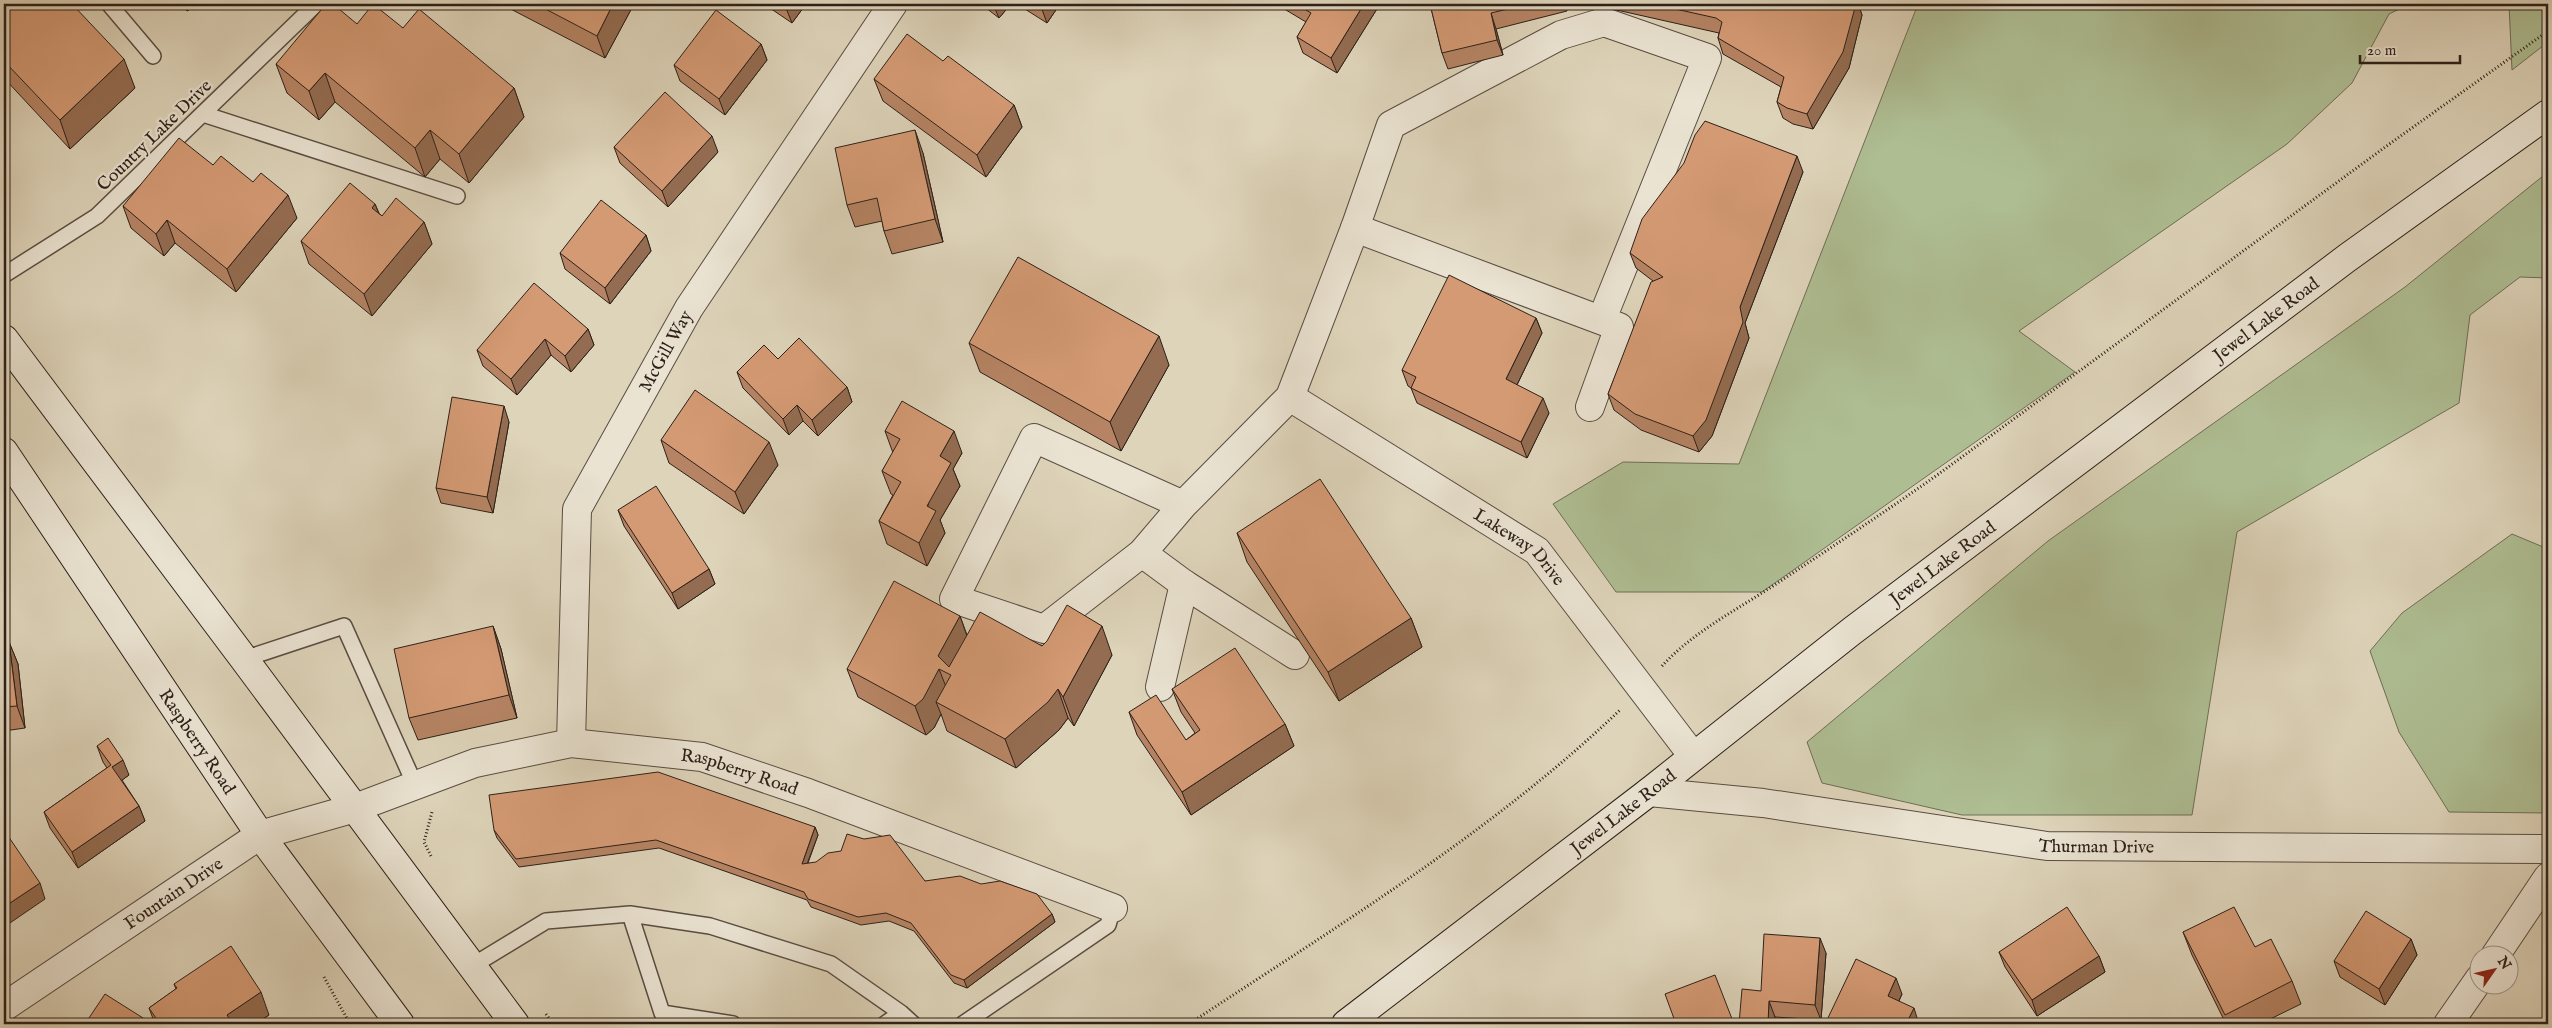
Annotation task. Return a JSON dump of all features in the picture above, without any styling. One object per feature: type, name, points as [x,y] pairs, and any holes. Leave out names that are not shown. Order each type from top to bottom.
[{"type":"street","name":"McGill Way","points":[[571,743],[577,509],[689,308],[893,4]]},
{"type":"street","points":[[1183,504],[1034,438],[954,599],[1044,629],[1142,553],[1183,504],[1290,398],[1355,228],[1391,124],[1561,35],[1604,22],[1707,58],[1602,319]]},
{"type":"street","name":"Jewel Lake Road","points":[[1346,1024],[1649,792],[1852,631],[2323,276],[2548,114]]},
{"type":"street","points":[[1355,228],[1602,319],[1619,327],[1590,407]]},
{"type":"street","points":[[4,339],[514,1024]]},
{"type":"street","name":"Lakeway Drive","points":[[1290,398],[1538,551],[1693,756]]},
{"type":"street","name":"Raspberry Road","points":[[4,452],[260,835],[400,1024]]},
{"type":"street","points":[[1142,553],[1184,584],[1295,655]]},
{"type":"street","points":[[1160,687],[1184,584]]},
{"type":"street","name":"Raspberry Road","points":[[355,808],[475,763],[571,743],[702,757],[808,794],[1113,908]]},
{"type":"street","name":"Thurman Drive","points":[[1649,792],[1763,803],[2047,846],[2548,849]]},
{"type":"street","name":"Fountain Drive","points":[[4,1007],[260,835],[355,808]]},
{"type":"street","points":[[2502,946],[2548,877]]},
{"type":"street","points":[[2448,1024],[2470,992]]},
{"type":"lane","points":[[109,4],[153,56]]},
{"type":"lane","name":"Country Lake Drive","points":[[4,275],[97,216],[316,4]]},
{"type":"lane","points":[[203,114],[457,196]]},
{"type":"lane","points":[[244,659],[344,626],[415,785]]},
{"type":"lane","points":[[963,1024],[1108,925],[1113,908]]},
{"type":"lane","points":[[630,914],[667,1018],[733,1024]]},
{"type":"lane","points":[[472,966],[546,921],[630,914],[710,926],[831,964],[902,1013],[913,1024]]},
{"type":"lane","points":[[885,1024],[902,1013]]},
{"type":"path","points":[[1189,1024],[1406,882],[1556,769],[1642,688],[1672,656],[1716,623],[1874,521],[2388,145],[2548,31]]},
{"type":"path","points":[[433,809],[424,842],[433,860]]},
{"type":"path","points":[[542,1009],[553,1024]]},
{"type":"green space","points":[[1918,4],[2410,4],[2389,14],[2352,83],[2287,144],[2019,331],[2075,372],[1762,592],[1616,592],[1553,504],[1623,462],[1739,464]]},
{"type":"green space","points":[[2509,4],[2548,4],[2548,42],[2512,70]]},
{"type":"green space","points":[[2548,172],[2548,278],[2520,277],[2470,315],[2459,403],[2237,532],[2192,815],[1962,815],[1822,783],[1807,742],[2048,541],[2405,287]]},
{"type":"green space","points":[[2512,534],[2548,549],[2548,813],[2449,812],[2399,732],[2370,651],[2402,613]]},
{"type":"building","points":[[4,4],[72,4],[124,59],[60,120],[4,61]]},
{"type":"building","points":[[326,4],[333,4],[357,24],[373,4],[403,28],[419,9],[514,88],[459,154],[430,130],[415,148],[325,73],[309,91],[276,64]]},
{"type":"building","points":[[536,4],[613,4],[597,36]]},
{"type":"building","points":[[780,4],[789,4],[786,8]]},
{"type":"building","points":[[1296,4],[1364,4],[1331,58],[1297,37],[1311,13]]},
{"type":"building","points":[[1430,4],[1529,4],[1491,13],[1497,40],[1442,53]]},
{"type":"building","points":[[1653,4],[1856,4],[1843,52],[1807,114],[1787,108],[1777,102],[1784,77],[1718,38],[1722,22],[1716,18]]},
{"type":"building","points":[[716,10],[761,44],[719,99],[674,65]]},
{"type":"building","points":[[907,34],[943,61],[948,56],[1014,105],[977,155],[874,79]]},
{"type":"building","points":[[665,92],[712,136],[662,191],[614,147]]},
{"type":"building","points":[[1705,121],[1797,156],[1740,307],[1743,322],[1706,420],[1693,436],[1635,414],[1608,394],[1651,282],[1663,277],[1630,253],[1642,219],[1684,163],[1695,135]]},
{"type":"building","points":[[915,130],[935,219],[884,231],[877,198],[847,205],[835,148]]},
{"type":"building","points":[[179,138],[213,165],[221,156],[253,182],[261,173],[288,195],[227,269],[167,220],[156,234],[123,206]]},
{"type":"building","points":[[350,183],[375,204],[372,208],[382,216],[396,198],[424,222],[364,294],[301,241]]},
{"type":"building","points":[[601,200],[646,235],[605,288],[560,253]]},
{"type":"building","points":[[1018,257],[1159,336],[1110,422],[969,343]]},
{"type":"building","points":[[1449,275],[1536,318],[1506,379],[1543,398],[1521,442],[1411,388],[1416,377],[1402,370]]},
{"type":"building","points":[[534,283],[588,329],[565,356],[545,339],[511,379],[477,350]]},
{"type":"building","points":[[799,338],[847,387],[812,420],[797,405],[783,419],[737,372],[764,345],[778,359]]},
{"type":"building","points":[[695,390],[769,442],[735,492],[661,440]]},
{"type":"building","points":[[452,397],[504,406],[487,497],[436,488]]},
{"type":"building","points":[[902,401],[954,431],[940,456],[951,463],[927,506],[936,511],[919,543],[879,521],[901,482],[882,471],[900,439],[885,431]]},
{"type":"building","points":[[1320,479],[1411,618],[1328,672],[1237,533]]},
{"type":"building","points":[[656,486],[709,569],[672,593],[618,510]]},
{"type":"building","points":[[894,581],[960,616],[938,656],[949,667],[980,612],[1042,646],[1047,641],[1067,605],[1102,626],[1063,697],[1058,689],[1048,702],[1005,739],[936,702],[951,675],[939,669],[923,699],[915,706],[847,669]]},
{"type":"building","points":[[493,626],[509,695],[409,718],[394,649]]},
{"type":"building","points":[[4,642],[9,642],[17,706],[4,707]]},
{"type":"building","points":[[1235,648],[1285,724],[1182,792],[1129,712],[1156,695],[1186,740],[1200,730],[1172,689]]},
{"type":"building","points":[[108,738],[123,760],[112,767],[139,806],[72,852],[44,812],[111,765],[97,746]]},
{"type":"building","points":[[658,772],[815,827],[802,864],[816,862],[828,853],[841,851],[847,834],[864,839],[890,835],[925,881],[960,876],[981,884],[1000,881],[1037,894],[1052,914],[964,980],[951,975],[911,923],[886,913],[858,917],[808,899],[804,892],[656,840],[516,859],[494,830],[489,795]]},
{"type":"building","points":[[4,830],[40,883],[4,907]]},
{"type":"building","points":[[2067,907],[2099,956],[2032,1000],[1999,952]]},
{"type":"building","points":[[2234,907],[2255,947],[2271,939],[2292,981],[2225,1015],[2183,932]]},
{"type":"building","points":[[2366,911],[2411,939],[2379,989],[2334,961]]},
{"type":"building","points":[[1764,934],[1820,938],[1815,1005],[1769,1001],[1768,1024],[1739,1024],[1742,989],[1761,991]]},
{"type":"building","points":[[231,946],[261,992],[227,1015],[231,1021],[226,1024],[160,1024],[149,1008],[177,988],[174,984]]},
{"type":"building","points":[[1856,959],[1896,978],[1888,996],[1914,1008],[1906,1024],[1837,1024],[1827,1020]]},
{"type":"building","points":[[1715,975],[1734,1024],[1676,1024],[1665,994]]},
{"type":"building","points":[[105,994],[151,1023],[85,1024]]}]
